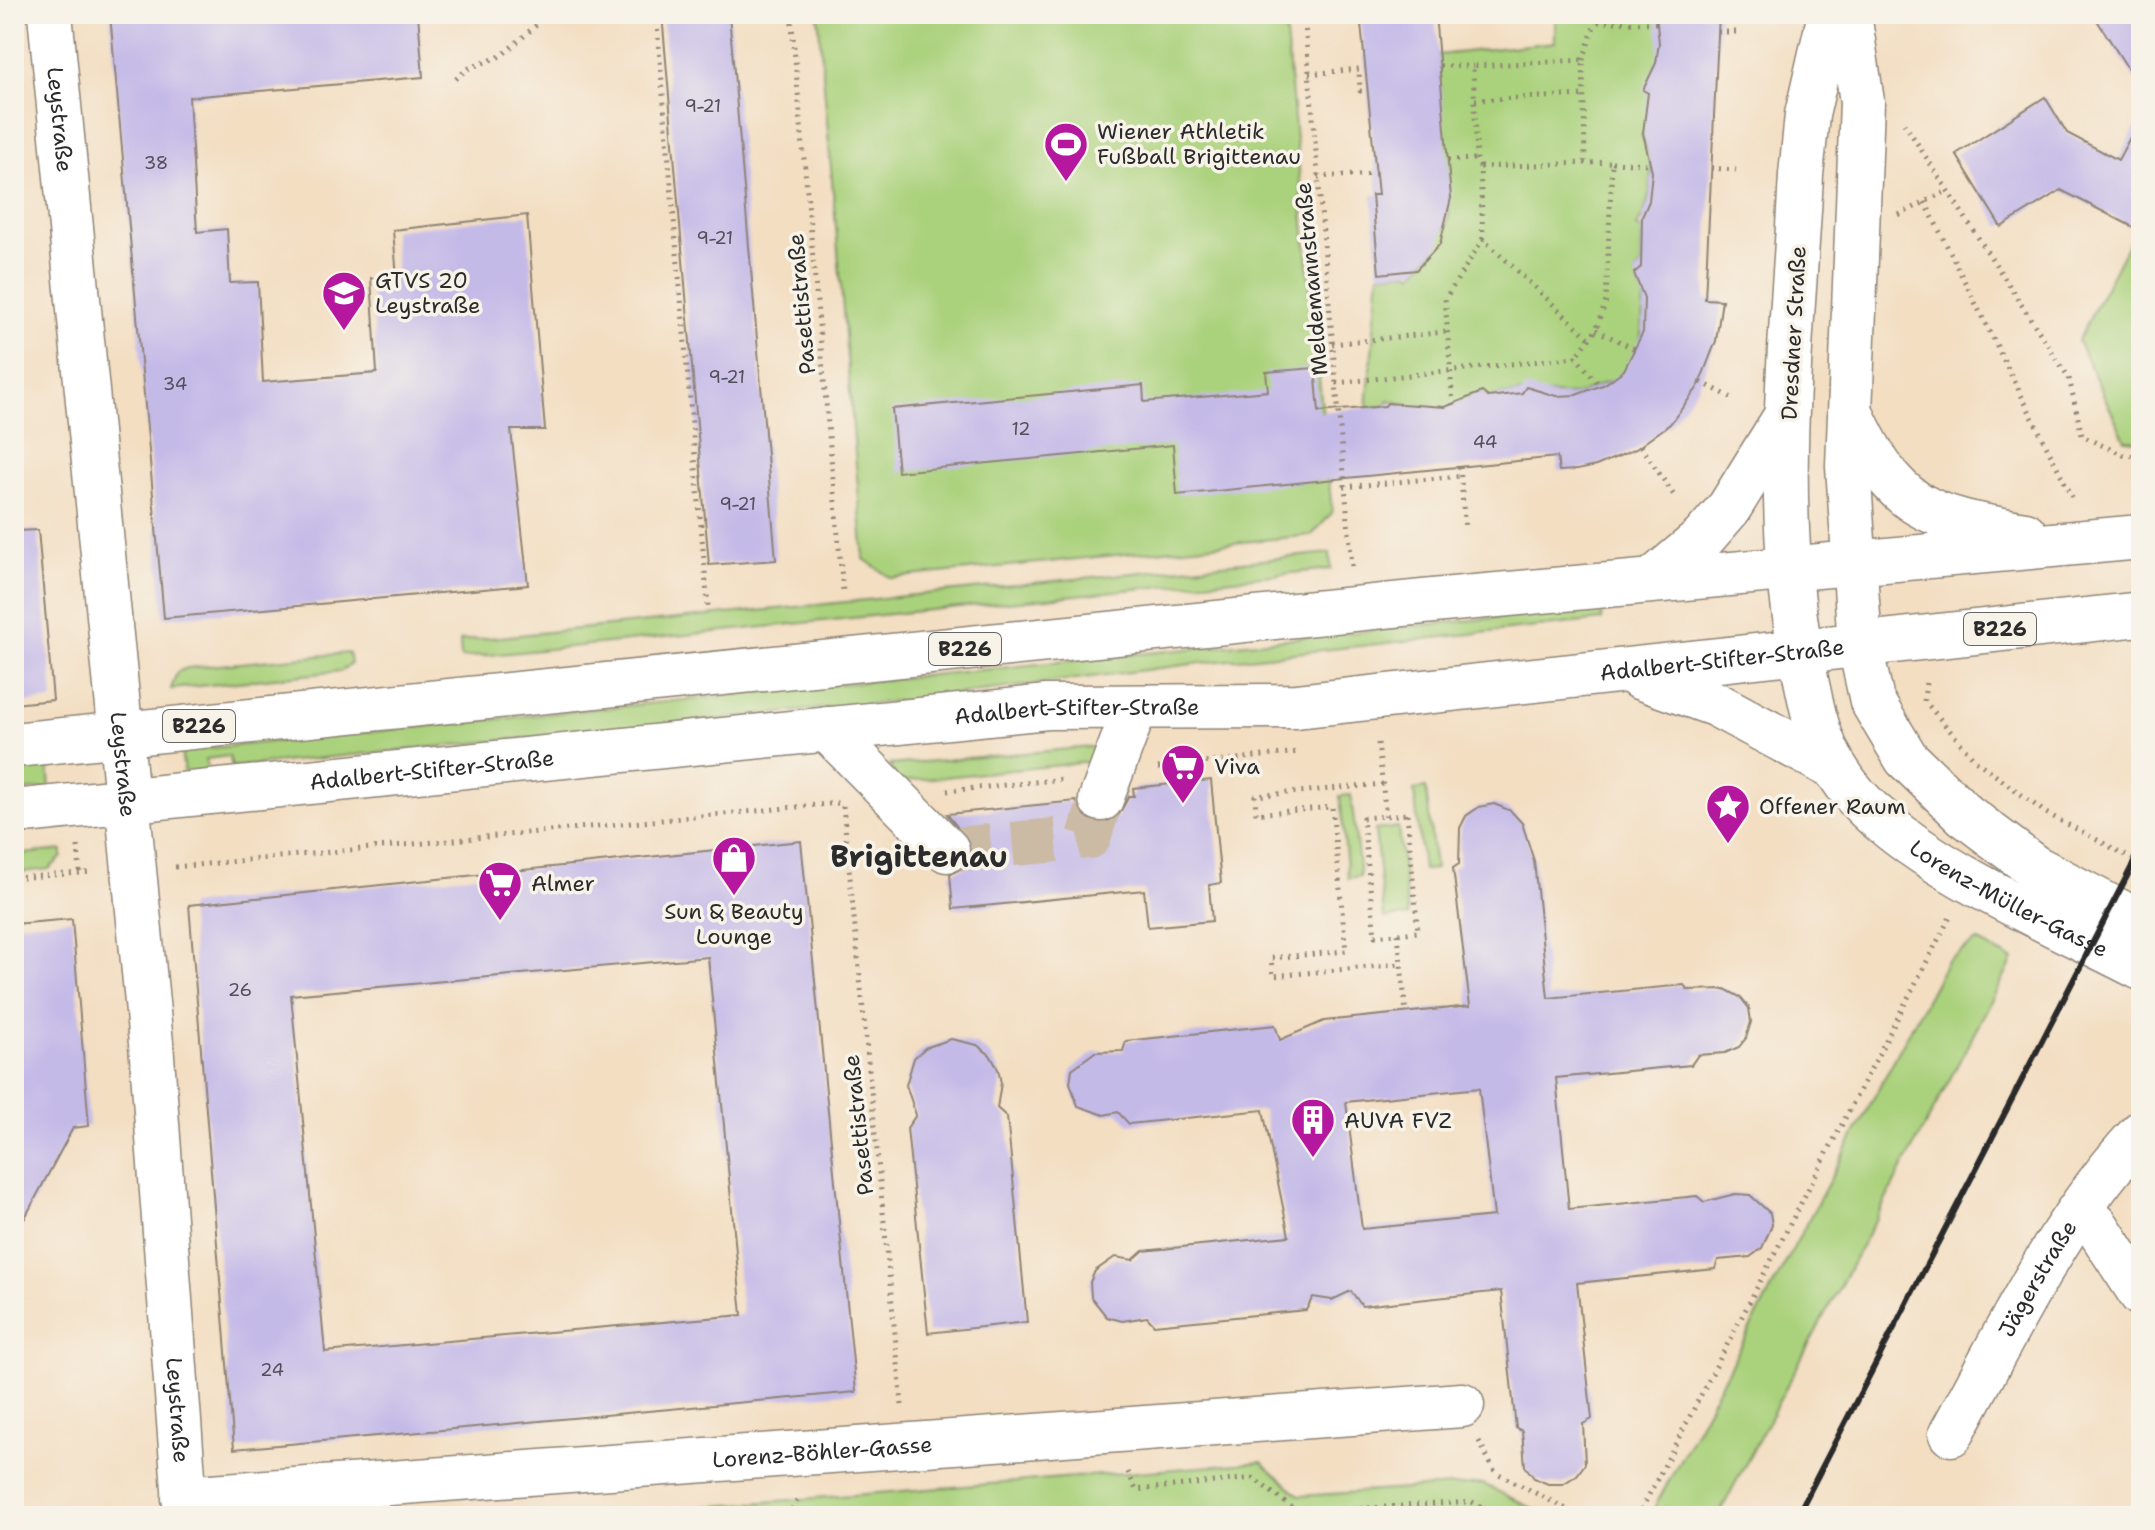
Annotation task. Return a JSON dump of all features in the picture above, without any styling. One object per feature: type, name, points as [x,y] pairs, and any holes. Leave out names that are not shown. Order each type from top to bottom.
[{"type":"main road","name":"Dresdner Straße","points":[[1800,653],[1784,534],[1789,410],[1807,115],[1830,14]]},
{"type":"main road","points":[[1849,14],[1862,102],[1848,408],[1853,564],[1860,646]]},
{"type":"main road","name":"Leystraße","points":[[49,16],[151,1043],[185,1507]]},
{"type":"main road","points":[[1848,408],[1873,461],[1894,485],[1920,506],[1949,520],[2078,543]]},
{"type":"main road","points":[[1653,580],[1703,538],[1729,508],[1789,410]]},
{"type":"main road","name":"B226","points":[[14,745],[1653,580],[2141,537]]},
{"type":"main road","name":"Adalbert-Stifter-Straße","points":[[14,812],[1047,707],[1296,706],[2141,614]]},
{"type":"main road","name":"Lorenz-Müller-Gasse","points":[[1860,646],[1872,701],[1883,725],[1927,781],[2034,867],[2141,923]]},
{"type":"main road","name":"Lorenz-Müller-Gasse","points":[[1800,653],[1820,736],[1835,768],[1882,822],[1964,876],[2141,968]]},
{"type":"main road","points":[[1625,672],[1715,704],[1835,768]]},
{"type":"main road","points":[[1101,799],[1135,708]]},
{"type":"main road","points":[[827,729],[947,850]]},
{"type":"main road","name":"Jägerstraße","points":[[1951,1434],[2043,1266],[2108,1169],[2141,1133]]},
{"type":"main road","points":[[2079,1211],[2096,1225],[2141,1294]]},
{"type":"main road","name":"Lorenz-Böhler-Gasse","points":[[185,1507],[906,1446],[1462,1405]]},
{"type":"path","points":[[456,79],[467,69],[501,56],[549,14]]},
{"type":"path","points":[[656,14],[708,606]]},
{"type":"path","name":"Pasettistraße","points":[[791,14],[843,591]]},
{"type":"path","name":"Meldemannstraße","points":[[1304,14],[1349,541]]},
{"type":"path","points":[[1585,161],[1583,60],[1598,22],[1598,14]]},
{"type":"path","points":[[1598,22],[1657,23]]},
{"type":"path","points":[[1718,32],[1741,32]]},
{"type":"path","points":[[1440,66],[1583,60]]},
{"type":"path","points":[[1453,405],[1445,332],[1445,299],[1483,239],[1473,66]]},
{"type":"path","points":[[1309,74],[1359,69],[1360,91],[1368,90]]},
{"type":"path","points":[[1475,100],[1585,95]]},
{"type":"path","points":[[1862,102],[1911,129],[2069,378],[2082,436],[2123,455],[2141,456]]},
{"type":"path","points":[[1448,160],[1477,159]]},
{"type":"path","points":[[1480,167],[1585,161],[1651,164]]},
{"type":"path","points":[[1336,383],[1576,357],[1596,330],[1606,301],[1612,162]]},
{"type":"path","points":[[1711,168],[1736,170]]},
{"type":"path","points":[[1318,177],[1376,174]]},
{"type":"path","points":[[1925,202],[2072,497]]},
{"type":"path","points":[[1483,239],[1590,339]]},
{"type":"path","points":[[1596,330],[1637,350]]},
{"type":"path","points":[[1332,344],[1445,332]]},
{"type":"path","points":[[1576,357],[1600,386]]},
{"type":"path","points":[[1701,382],[1736,400]]},
{"type":"path","points":[[1641,446],[1675,497]]},
{"type":"path","points":[[1460,467],[1465,529]]},
{"type":"path","points":[[1344,487],[1461,476]]},
{"type":"path","points":[[1378,743],[1386,816]]},
{"type":"path","points":[[1383,784],[1255,796],[1256,814],[1332,807],[1346,951],[1271,958],[1273,976],[1401,964]]},
{"type":"path","name":"Pasettistraße","points":[[842,802],[906,1446]]},
{"type":"path","points":[[1407,814],[1418,932],[1398,934],[1375,936],[1363,818],[1407,814]]},
{"type":"path","points":[[1638,1516],[1953,911]]},
{"type":"path","points":[[1398,934],[1406,1013]]},
{"type":"path","points":[[1462,1405],[1495,1472],[1580,1516]]},
{"type":"path","points":[[1107,1430],[1136,1490],[1253,1478],[1298,1512],[1472,1502],[1500,1516]]},
{"type":"green space","name":"Wiener Athletik Fußball Brigittenau","points":[[818,14],[1284,14],[1332,513],[1312,535],[891,578],[864,559]]},
{"type":"green space","points":[[1555,14],[1654,14],[1668,34],[1651,77],[1646,131],[1641,135],[1649,158],[1651,182],[1647,205],[1637,227],[1642,230],[1641,267],[1635,273],[1644,298],[1638,369],[1576,395],[1522,393],[1488,397],[1481,392],[1448,416],[1389,400],[1385,406],[1367,408],[1379,274],[1409,271],[1413,274],[1435,249],[1438,225],[1445,229],[1449,216],[1438,55],[1555,42]]},
{"type":"green space","points":[[2141,219],[2141,441],[2125,440],[2078,341]]},
{"type":"green space","points":[[1330,553],[1331,569],[461,658],[460,641]]},
{"type":"green space","points":[[1601,607],[1602,620],[1192,664],[920,699],[232,767],[229,756],[206,759],[208,770],[184,772],[181,751]]},
{"type":"green space","points":[[349,653],[351,664],[341,671],[171,689],[177,672],[187,668]]},
{"type":"green space","points":[[1103,746],[1089,762],[897,782],[890,765]]},
{"type":"green space","points":[[48,765],[50,788],[14,792],[14,769]]},
{"type":"green space","points":[[1426,788],[1435,869],[1423,870],[1414,790]]},
{"type":"green space","points":[[1351,795],[1360,876],[1348,878],[1340,796]]},
{"type":"green space","points":[[1398,827],[1408,916],[1384,918],[1375,830]]},
{"type":"green space","points":[[62,850],[62,857],[49,869],[14,873],[14,855]]},
{"type":"green space","points":[[1977,941],[2013,960],[1718,1516],[1650,1516],[1947,961]]},
{"type":"green space","points":[[1262,1462],[1300,1496],[1483,1484],[1548,1516],[592,1516]]},
{"type":"building","name":"GTVS 20 Leystraße","points":[[110,14],[418,14],[423,77],[189,97],[197,232],[227,229],[230,283],[258,282],[263,382],[377,373],[371,278],[397,278],[393,230],[527,215],[545,430],[511,430],[528,585],[164,618]]},
{"type":"building","points":[[662,14],[729,14],[776,560],[709,565]]},
{"type":"building","points":[[1360,14],[1435,14],[1451,198],[1440,244],[1416,270],[1379,274],[1372,195],[1378,195]]},
{"type":"building","points":[[1656,14],[1719,14],[1705,299],[1722,300],[1716,341],[1698,387],[1670,424],[1636,449],[1596,466],[1577,470],[1559,471],[1557,457],[1177,495],[1173,445],[898,472],[892,409],[1143,385],[1144,402],[1268,391],[1266,372],[1315,368],[1319,412],[1385,406],[1387,403],[1445,407],[1482,392],[1488,397],[1522,393],[1526,387],[1556,396],[1576,395],[1605,384],[1624,370],[1643,332],[1644,298],[1634,273],[1641,267],[1642,217],[1649,201],[1652,172],[1643,133],[1648,93],[1643,90],[1656,63],[1659,43]]},
{"type":"building","points":[[2093,14],[2141,14],[2141,89]]},
{"type":"building","points":[[2045,97],[2067,133],[2118,160],[2141,117],[2141,231],[2061,190],[2001,227],[1956,154]]},
{"type":"building","points":[[38,530],[53,700],[14,704],[14,531]]},
{"type":"building","points":[[1211,780],[1221,883],[1209,885],[1212,921],[1148,927],[1144,890],[953,909],[950,874],[965,867],[971,857],[971,844],[947,814],[1076,801],[1082,815],[1092,822],[1104,824],[1117,818],[1129,796],[1134,796],[1133,788]]},
{"type":"building","name":"AUVA FVZ","points":[[1494,804],[1511,811],[1522,823],[1534,861],[1548,998],[1684,985],[1688,990],[1725,989],[1740,997],[1749,1008],[1751,1022],[1746,1038],[1739,1047],[1725,1053],[1698,1055],[1691,1065],[1556,1078],[1569,1209],[1697,1196],[1704,1202],[1735,1194],[1750,1195],[1770,1213],[1772,1225],[1762,1248],[1750,1257],[1718,1260],[1715,1269],[1577,1283],[1592,1419],[1583,1424],[1585,1464],[1577,1475],[1563,1484],[1548,1484],[1534,1478],[1525,1466],[1522,1431],[1516,1428],[1501,1291],[1362,1306],[1351,1291],[1332,1300],[1313,1297],[1306,1310],[1154,1325],[1147,1317],[1122,1321],[1107,1317],[1091,1297],[1090,1282],[1095,1271],[1115,1257],[1133,1260],[1143,1251],[1289,1236],[1263,1110],[1129,1124],[1118,1112],[1104,1115],[1078,1106],[1070,1083],[1072,1069],[1095,1052],[1123,1051],[1126,1041],[1275,1025],[1280,1040],[1324,1021],[1470,1006],[1453,868],[1459,864],[1460,828],[1466,816],[1479,807]],"holes":[[[1479,1088],[1494,1216],[1362,1229],[1346,1102]]]},
{"type":"building","points":[[801,841],[856,1392],[234,1449],[189,905]],"holes":[[[708,957],[742,1315],[325,1352],[291,995]]]},
{"type":"building","points":[[72,919],[89,1126],[73,1128],[14,1238],[14,924]]},
{"type":"building","points":[[951,1039],[977,1045],[990,1055],[998,1069],[1001,1083],[997,1108],[1007,1117],[1027,1322],[928,1333],[907,1128],[916,1115],[906,1085],[914,1058],[925,1048]]},
{"type":"tunnel","points":[[947,850],[1089,837],[1101,799]]},
{"type":"railway","points":[[1797,1516],[2141,849]]},
{"type":"place","name":"Wiener Athletik Fußball Brigittenau","points":[[1066,183]]},
{"type":"place","name":"GTVS 20 Leystraße","points":[[344,332]]},
{"type":"place","name":"Viva","points":[[1183,805]]},
{"type":"place","name":"Offener Raum","points":[[1728,845]]},
{"type":"place","name":"Sun & Beauty Lounge","points":[[734,897]]},
{"type":"place","name":"Almer","points":[[500,922]]},
{"type":"place","name":"AUVA FVZ","points":[[1313,1159]]},
{"type":"district","name":"Brigittenau","points":[[919,857]]}]
